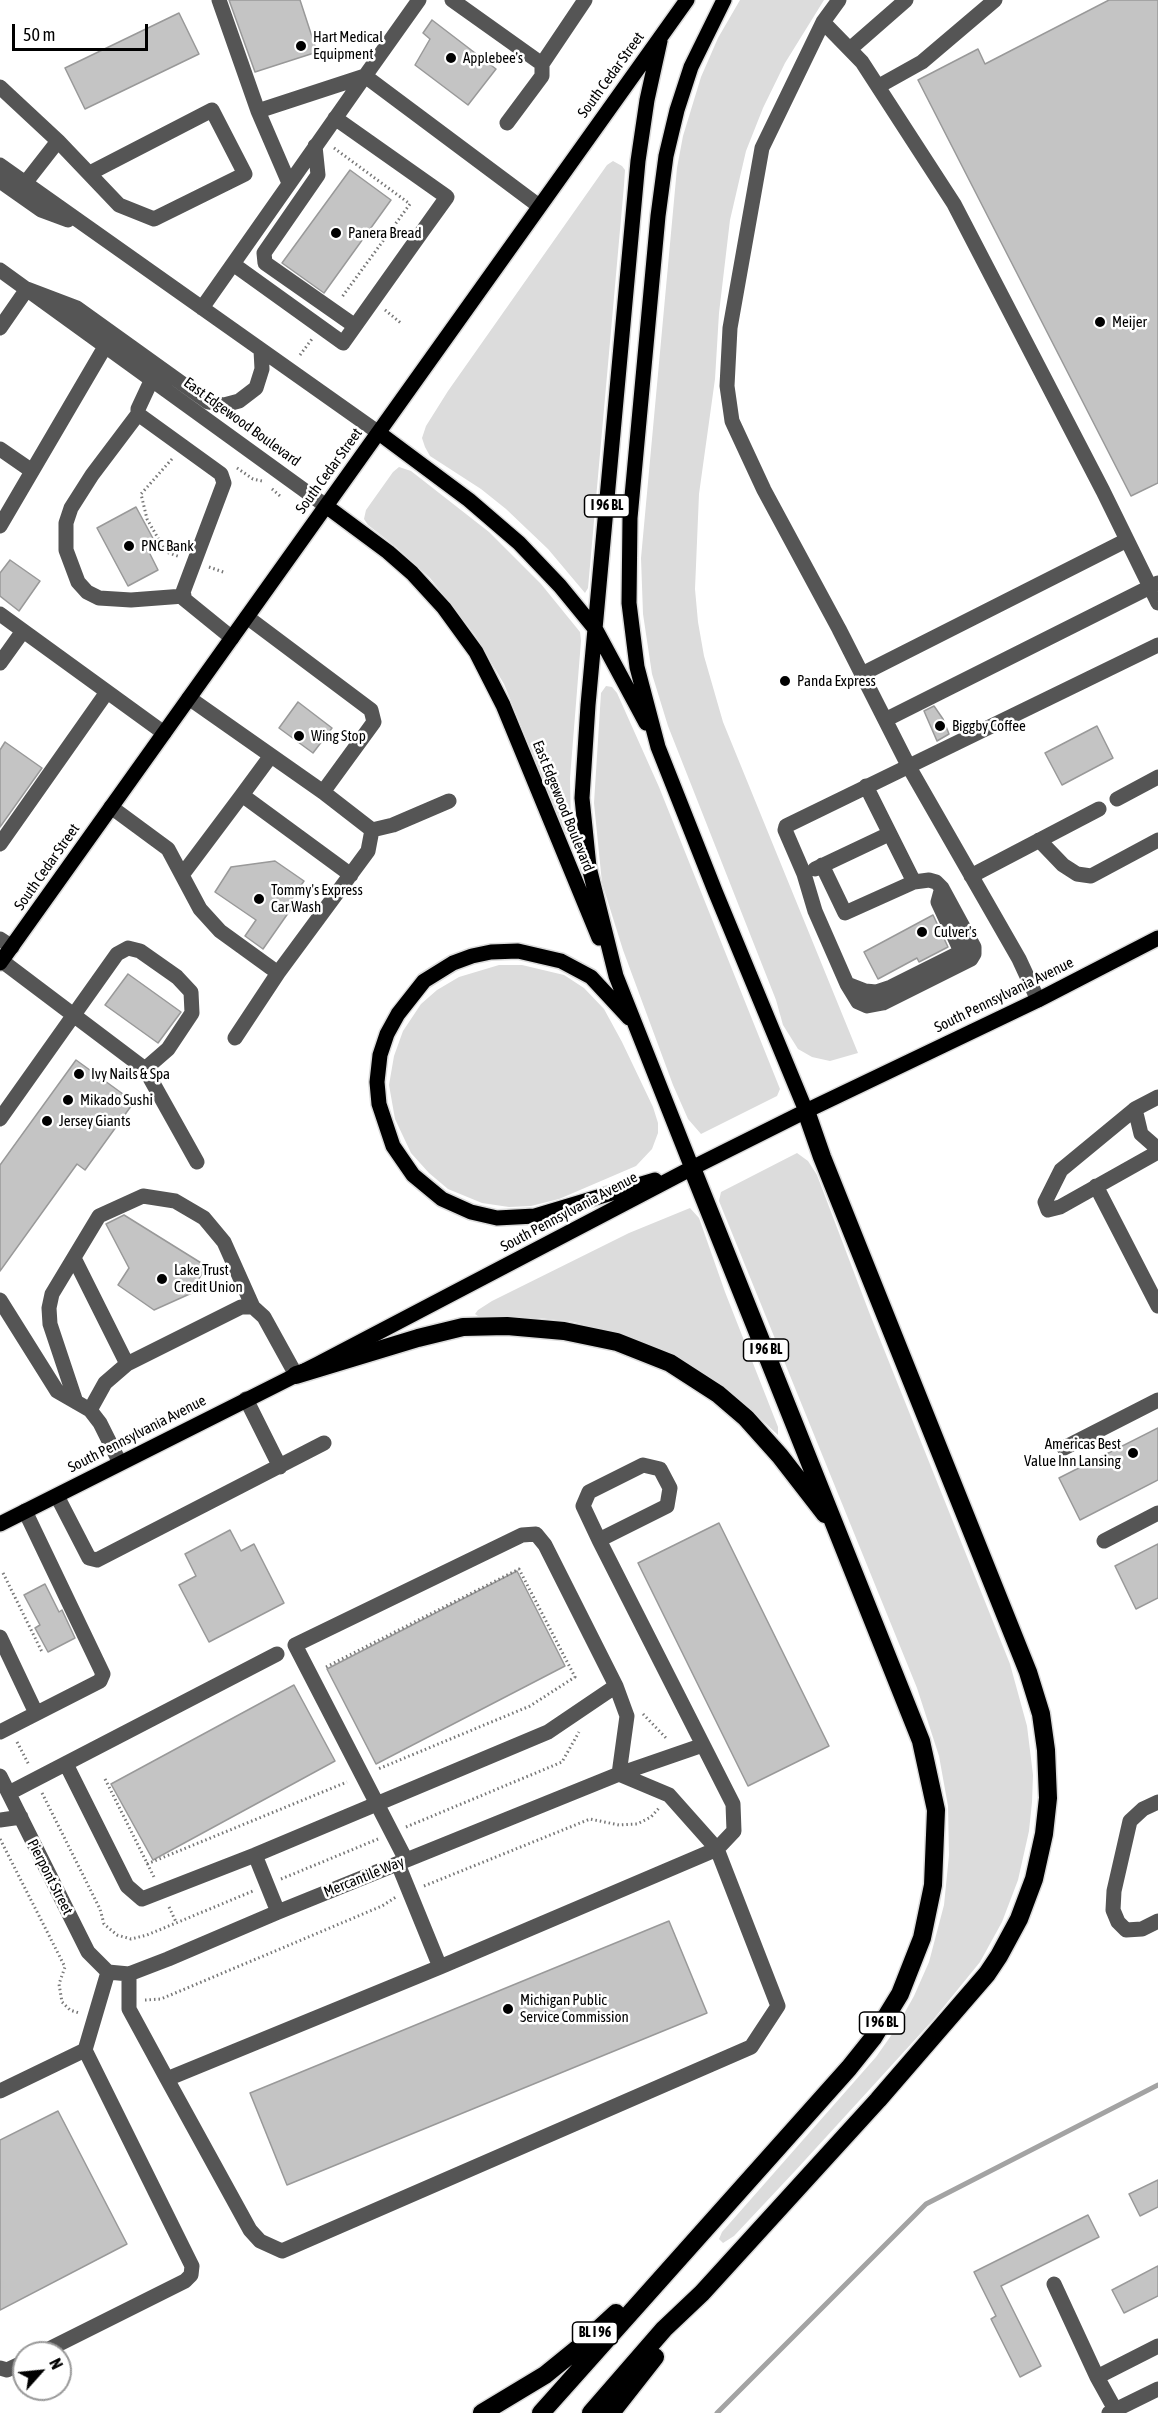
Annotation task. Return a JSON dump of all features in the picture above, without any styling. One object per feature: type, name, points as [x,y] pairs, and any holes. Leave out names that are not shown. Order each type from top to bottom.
[{"type":"highway","name":"I 96 BL","points":[[591,2413],[664,2329],[702,2293],[922,2050],[987,1974],[1023,1909],[1040,1856],[1047,1815],[1046,1750],[1041,1714],[1028,1672],[822,1157],[806,1111]]},
{"type":"highway","name":"I 96 BL","points":[[541,2413],[849,2068],[873,2038],[900,1994],[922,1938],[930,1907],[936,1810],[921,1741],[692,1168]]},
{"type":"highway","points":[[296,1375],[418,1338],[463,1327],[507,1326],[564,1330],[617,1342],[670,1363],[725,1400],[746,1418],[780,1456],[839,1533]]},
{"type":"highway","name":"BL I 96","points":[[482,2413],[545,2375],[577,2349],[697,2238]]},
{"type":"highway","name":"I 96 BL","points":[[611,2413],[674,2335],[702,2293]]},
{"type":"main road","name":"South Cedar Street","points":[[1,962],[6,943],[111,807],[687,0]]},
{"type":"main road","name":"I 96 BL","points":[[724,0],[691,67],[666,156],[658,216],[630,518],[628,583],[632,633],[638,667],[658,747],[806,1111]]},
{"type":"main road","name":"I 96 BL","points":[[662,35],[647,100],[638,161],[584,748],[582,814],[591,879],[616,976],[692,1168]]},
{"type":"main road","points":[[379,432],[469,500],[519,543],[560,586],[596,630],[658,747]]},
{"type":"main road","name":"East Edgewood Boulevard","points":[[326,506],[388,552],[412,573],[444,608],[476,652],[503,705],[577,890],[616,976]]},
{"type":"main road","name":"South Pennsylvania Avenue","points":[[0,1524],[296,1375],[692,1168],[1038,1000],[1158,938]]},
{"type":"main road","points":[[637,1027],[591,977],[561,961],[539,954],[509,951],[472,956],[453,963],[424,981],[412,993],[387,1034],[380,1055],[377,1082],[381,1113],[388,1135],[406,1167],[430,1190],[462,1209],[497,1218],[544,1214],[692,1168]]},
{"type":"street","points":[[219,0],[258,111],[289,183]]},
{"type":"street","points":[[202,308],[419,0]]},
{"type":"street","points":[[452,0],[542,64]]},
{"type":"street","points":[[507,123],[542,76],[542,64],[585,0]]},
{"type":"street","points":[[839,0],[823,22],[762,148],[730,328],[727,386],[732,421],[740,442],[909,767],[1019,959],[1038,1000]]},
{"type":"street","points":[[850,49],[906,0]]},
{"type":"street","points":[[879,86],[921,62],[995,0]]},
{"type":"street","points":[[823,22],[862,62],[954,204],[1127,540],[1154,585],[1158,603]]},
{"type":"street","points":[[258,111],[365,76]]},
{"type":"street","points":[[365,76],[539,206]]},
{"type":"street","points":[[0,87],[58,141],[119,205],[154,219],[245,174],[212,110],[90,173]]},
{"type":"street","points":[[232,264],[343,343],[447,197],[335,118]]},
{"type":"street","points":[[26,182],[58,141]]},
{"type":"street","points":[[318,142],[318,175],[264,253],[266,263],[355,326]]},
{"type":"street","points":[[0,165],[379,432]]},
{"type":"street","points":[[0,181],[41,210],[85,226]]},
{"type":"street","name":"East Edgewood Boulevard","points":[[0,270],[326,506]]},
{"type":"street","points":[[0,328],[27,289],[77,308],[208,402],[224,405],[240,401],[256,388],[262,369],[261,350]]},
{"type":"street","points":[[0,526],[106,345]]},
{"type":"street","points":[[152,379],[138,409],[138,414],[92,475],[71,508],[65,529],[66,550],[78,582],[87,592],[99,598],[131,600],[184,596]]},
{"type":"street","points":[[138,414],[221,474],[224,483],[183,592],[184,599],[232,638]]},
{"type":"street","points":[[0,449],[32,471]]},
{"type":"street","points":[[862,675],[1127,540]]},
{"type":"street","points":[[885,720],[1154,585]]},
{"type":"street","points":[[0,614],[164,733]]},
{"type":"street","points":[[247,617],[371,710],[375,722],[323,792]]},
{"type":"street","points":[[0,663],[23,631]]},
{"type":"street","points":[[822,865],[845,913],[914,882],[929,880],[936,882],[942,888],[974,947],[974,954],[970,959],[902,995],[873,1006],[858,1002],[847,984],[816,911],[804,874],[785,830],[786,826],[1158,645]]},
{"type":"street","points":[[0,844],[107,692]]},
{"type":"street","points":[[189,698],[323,792],[372,830]]},
{"type":"street","points":[[182,875],[270,757]]},
{"type":"street","points":[[1117,799],[1158,777]]},
{"type":"street","points":[[866,786],[914,882]]},
{"type":"street","points":[[242,795],[351,875]]},
{"type":"street","points":[[372,830],[393,825],[449,801]]},
{"type":"street","points":[[111,807],[168,849],[200,909],[220,931],[278,973]]},
{"type":"street","points":[[971,876],[1099,809]]},
{"type":"street","points":[[235,1038],[278,973],[368,851],[372,830]]},
{"type":"street","points":[[804,874],[889,834]]},
{"type":"street","points":[[1039,840],[1064,865],[1077,874],[1090,876],[1158,840]]},
{"type":"street","points":[[0,1119],[76,1015],[117,954],[128,948],[141,951],[177,977],[190,992],[192,1013],[168,1049],[145,1069]]},
{"type":"street","points":[[1,962],[76,1015],[145,1069],[197,1162]]},
{"type":"street","points":[[1135,1109],[1141,1134],[1158,1150],[1060,1207],[1048,1210],[1045,1202],[1061,1170],[1135,1109],[1158,1096]]},
{"type":"street","points":[[1096,1186],[1158,1306]]},
{"type":"street","points":[[76,1402],[50,1324],[49,1308],[52,1294],[99,1216],[143,1196],[175,1201],[204,1218],[225,1242],[254,1307],[264,1317],[296,1375]]},
{"type":"street","points":[[74,1258],[127,1364]]},
{"type":"street","points":[[0,1300],[57,1391],[90,1410],[100,1424],[120,1463]]},
{"type":"street","points":[[90,1410],[105,1383],[127,1364],[241,1307],[254,1307]]},
{"type":"street","points":[[246,1399],[280,1467]]},
{"type":"street","points":[[1064,1448],[1158,1400]]},
{"type":"street","points":[[57,1496],[89,1558],[97,1560],[324,1443]]},
{"type":"street","points":[[167,2079],[717,1850],[734,1831],[733,1804],[599,1540],[584,1506],[589,1492],[643,1465],[660,1469],[670,1488],[667,1506],[599,1540]]},
{"type":"street","points":[[5,1729],[100,1681],[102,1674],[25,1511]]},
{"type":"street","points":[[1104,1541],[1158,1513]]},
{"type":"street","points":[[129,1974],[129,2009],[250,2230],[260,2241],[282,2252],[751,2047],[778,2006],[717,1850],[669,1795],[619,1774],[625,1713],[616,1686],[545,1545],[536,1534],[522,1535],[296,1645],[393,1832],[409,1892],[440,1967]]},
{"type":"street","points":[[0,1636],[36,1713]]},
{"type":"street","points":[[9,1793],[277,1654]]},
{"type":"street","points":[[66,1764],[127,1886],[142,1899],[255,1855],[548,1732],[616,1686]]},
{"type":"street","name":"Mercantile Way","points":[[108,1972],[129,1974],[619,1774],[703,1745]]},
{"type":"street","name":"Pierpont Street","points":[[0,1776],[88,1952],[108,1972]]},
{"type":"street","points":[[1158,1802],[1143,1809],[1130,1821],[1114,1891],[1113,1910],[1118,1922],[1126,1930],[1142,1929],[1158,1921]]},
{"type":"street","points":[[0,1820],[21,1817]]},
{"type":"street","points":[[255,1855],[278,1912]]},
{"type":"street","points":[[65,2341],[185,2281],[191,2275],[192,2266],[85,2050],[108,1972]]},
{"type":"street","points":[[0,2091],[85,2050]]},
{"type":"street","points":[[1054,2284],[1113,2412],[1158,2389]]},
{"type":"street","points":[[1097,2377],[1158,2346]]},
{"type":"path","points":[[318,142],[410,204],[333,310]]},
{"type":"path","points":[[300,355],[321,327]]},
{"type":"path","points":[[184,447],[141,494],[147,519],[166,552],[226,573]]},
{"type":"path","points":[[147,1864],[530,1706],[575,1677],[519,1569],[310,1675]]},
{"type":"path","points":[[3,1573],[42,1652]]},
{"type":"path","points":[[625,1713],[645,1714],[669,1742],[674,1754]]},
{"type":"path","points":[[5,1729],[36,1779],[100,1909],[104,1924],[117,1935],[131,1939],[177,1923],[562,1762],[585,1725]]},
{"type":"path","points":[[105,1779],[177,1923]]},
{"type":"path","points":[[129,2009],[142,2000],[161,1999],[382,1906],[409,1892],[590,1819],[619,1825],[637,1824],[651,1817],[669,1795]]},
{"type":"path","points":[[0,1839],[65,1967],[59,1984],[62,2002],[70,2010],[94,2018]]},
{"type":"shaded area","points":[[740,0],[824,0],[785,63],[763,108],[746,151],[730,220],[719,313],[715,379],[699,494],[695,589],[704,656],[723,722],[858,1053],[830,1061],[812,1057],[798,1049],[783,1025],[776,1000],[668,726],[652,674],[643,614],[641,558],[677,168],[683,136],[701,77],[718,38]]},
{"type":"shaded area","points":[[613,161],[625,170],[588,588],[585,593],[548,549],[506,509],[481,489],[430,456],[422,438],[426,426],[448,391],[607,165]]},
{"type":"shaded area","points":[[399,467],[411,471],[489,532],[541,584],[580,632],[570,778],[571,832],[568,835],[565,833],[504,684],[475,635],[430,578],[368,525],[364,519],[366,510]]},
{"type":"shaded area","points":[[606,686],[612,687],[617,693],[659,787],[780,1089],[777,1096],[701,1134],[688,1119],[673,1085],[623,950],[602,883],[594,803],[601,693]]},
{"type":"shaded area","points":[[499,965],[522,965],[564,975],[584,988],[604,1009],[653,1107],[658,1123],[658,1133],[652,1149],[636,1166],[559,1199],[531,1206],[509,1207],[482,1203],[448,1189],[411,1153],[395,1119],[389,1085],[394,1056],[403,1031],[421,1004],[437,990],[459,977]]},
{"type":"shaded area","points":[[797,1153],[808,1161],[817,1175],[869,1312],[1010,1664],[1027,1726],[1033,1775],[1032,1802],[1029,1831],[1018,1880],[1002,1922],[980,1962],[933,2020],[795,2171],[734,2236],[723,2243],[719,2239],[722,2232],[876,2057],[895,2030],[929,1962],[944,1905],[949,1855],[948,1806],[939,1756],[917,1688],[719,1201],[721,1192]]},
{"type":"shaded area","points":[[690,1208],[699,1218],[725,1292],[778,1427],[778,1435],[739,1399],[699,1370],[637,1340],[574,1322],[539,1318],[481,1318],[475,1314],[492,1301],[629,1233]]},
{"type":"building","points":[[229,0],[300,0],[317,52],[255,72]]},
{"type":"building","name":"Meijer","points":[[1109,0],[1158,0],[1158,483],[1131,496],[918,80],[978,49],[985,64]]},
{"type":"building","points":[[179,13],[199,54],[85,109],[65,68]]},
{"type":"building","name":"Applebee's","points":[[432,20],[496,69],[468,105],[415,65],[430,39],[423,33]]},
{"type":"building","name":"Panera Bread","points":[[350,170],[391,200],[324,293],[282,263]]},
{"type":"building","name":"PNC Bank","points":[[136,507],[156,544],[147,548],[158,570],[128,586],[97,528]]},
{"type":"building","points":[[10,560],[40,581],[19,611],[0,596],[0,573]]},
{"type":"building","points":[[298,702],[332,728],[313,753],[279,728]]},
{"type":"building","name":"Biggby Coffee","points":[[934,706],[949,734],[937,741],[924,711]]},
{"type":"building","points":[[1097,726],[1113,758],[1062,785],[1045,753]]},
{"type":"building","points":[[5,742],[42,768],[0,827],[0,750]]},
{"type":"building","name":"Tommy's Express Car Wash","points":[[275,861],[304,881],[287,906],[291,909],[263,949],[245,936],[256,920],[215,892],[231,867]]},
{"type":"building","name":"Culver's","points":[[933,915],[948,947],[919,962],[917,958],[878,979],[864,952]]},
{"type":"building","points":[[128,974],[181,1012],[158,1043],[105,1005]]},
{"type":"building","points":[[76,1060],[134,1102],[85,1170],[77,1164],[0,1271],[0,1165]]},
{"type":"building","points":[[124,1215],[206,1266],[199,1279],[203,1288],[154,1310],[118,1285],[129,1268],[106,1224]]},
{"type":"building","name":"Americas Best Value Inn Lansing","points":[[1158,1428],[1158,1480],[1080,1520],[1059,1478]]},
{"type":"building","points":[[719,1523],[829,1746],[748,1786],[638,1563]]},
{"type":"building","points":[[230,1530],[241,1551],[254,1544],[284,1603],[209,1642],[179,1585],[196,1576],[185,1554]]},
{"type":"building","points":[[1158,1544],[1158,1598],[1136,1609],[1115,1566]]},
{"type":"building","points":[[517,1571],[565,1666],[376,1764],[327,1669]]},
{"type":"building","points":[[45,1584],[59,1612],[62,1610],[75,1638],[48,1652],[35,1628],[40,1625],[24,1595]]},
{"type":"building","points":[[294,1685],[335,1761],[153,1860],[111,1784]]},
{"type":"building","points":[[669,1921],[707,2013],[287,2185],[250,2093]]},
{"type":"building","points":[[58,2111],[127,2244],[0,2310],[0,2140]]},
{"type":"building","points":[[1158,2180],[1158,2207],[1140,2216],[1129,2194]]},
{"type":"building","points":[[1088,2215],[1099,2237],[1001,2286],[1041,2366],[1020,2377],[991,2319],[996,2316],[974,2272]]},
{"type":"building","points":[[1158,2266],[1158,2296],[1124,2313],[1112,2290]]},
{"type":"waterway","points":[[717,2413],[926,2204],[1158,2085]]},
{"type":"place","name":"Hart Medical Equipment","points":[[301,46]]},
{"type":"place","name":"Applebee's","points":[[451,58]]},
{"type":"place","name":"Panera Bread","points":[[336,233]]},
{"type":"place","name":"Meijer","points":[[1100,322]]},
{"type":"place","name":"PNC Bank","points":[[129,546]]},
{"type":"place","name":"Panda Express","points":[[785,681]]},
{"type":"place","name":"Biggby Coffee","points":[[940,726]]},
{"type":"place","name":"Wing Stop","points":[[299,736]]},
{"type":"place","name":"Tommy's Express Car Wash","points":[[259,899]]},
{"type":"place","name":"Culver's","points":[[922,932]]},
{"type":"place","name":"Ivy Nails & Spa","points":[[79,1074]]},
{"type":"place","name":"Mikado Sushi","points":[[68,1100]]},
{"type":"place","name":"Jersey Giants","points":[[47,1121]]},
{"type":"place","name":"Lake Trust Credit Union","points":[[162,1279]]},
{"type":"place","name":"Americas Best Value Inn Lansing","points":[[1133,1453]]},
{"type":"place","name":"Michigan Public Service Commission","points":[[508,2009]]}]
